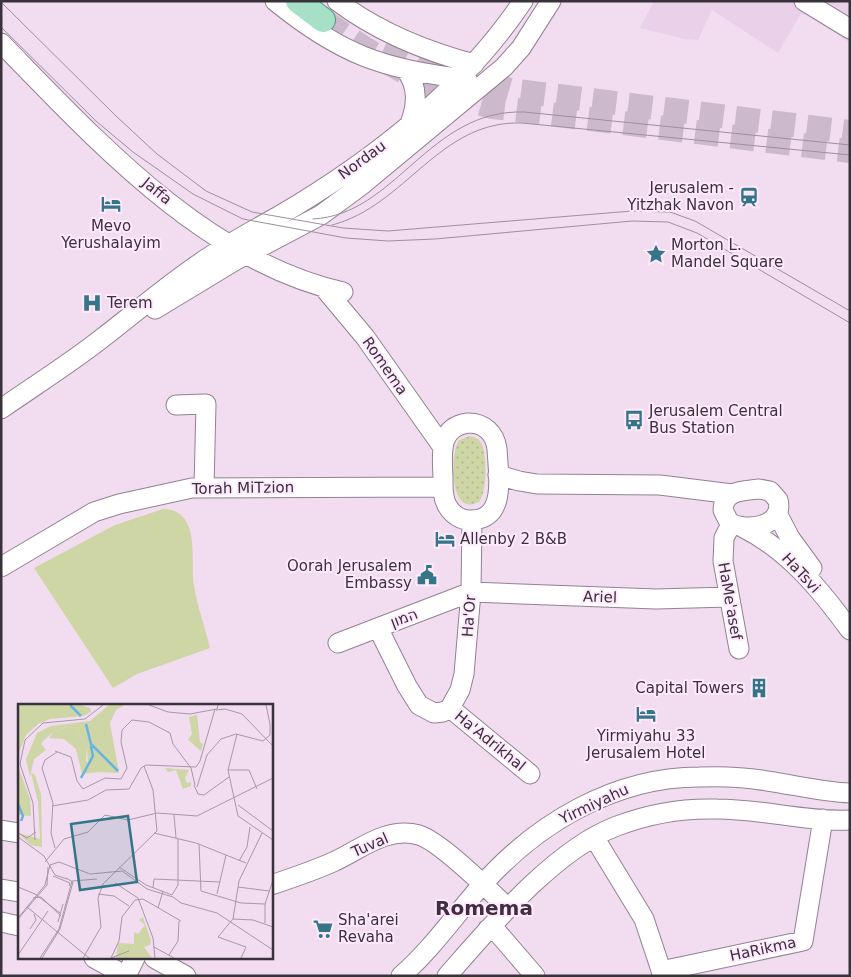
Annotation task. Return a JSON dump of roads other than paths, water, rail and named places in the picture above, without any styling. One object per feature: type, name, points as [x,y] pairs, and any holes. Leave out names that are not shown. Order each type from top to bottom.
[{"type":"main road","points":[[298,1],[326,8]]},
{"type":"street","points":[[275,1],[300,21],[338,46],[364,57],[406,69],[487,81]]},
{"type":"street","name":"Nordau","points":[[241,247],[410,124],[474,64],[494,41],[523,1]]},
{"type":"street","name":"Nordau","points":[[241,247],[321,216],[363,184],[487,81],[516,54],[551,1]]},
{"type":"street","points":[[804,1],[850,29]]},
{"type":"street","points":[[326,8],[374,26],[398,38],[474,64]]},
{"type":"street","name":"Jaffa","points":[[1,44],[95,138],[196,222],[241,247],[280,272],[324,288],[343,292]]},
{"type":"street","points":[[406,69],[412,78],[416,92],[416,104],[410,124]]},
{"type":"street","points":[[196,222],[205,240],[203,260]]},
{"type":"street","points":[[100,340],[203,260],[241,247]]},
{"type":"street","points":[[1,409],[100,340],[241,247]]},
{"type":"street","name":"Romema","points":[[324,288],[366,338],[442,446]]},
{"type":"street","points":[[176,405],[206,404],[204,487]]},
{"type":"street","points":[[468,423],[483,426],[492,434],[497,444],[498,475],[499,495],[496,506],[484,517],[472,520],[460,518],[450,510],[445,500],[443,487],[442,446],[448,433],[457,426],[468,423]]},
{"type":"street","name":"HaTsvi","points":[[498,475],[519,481],[565,485],[660,484],[732,494]]},
{"type":"street","name":"HaTsvi","points":[[630,485],[704,502],[732,521],[764,538],[794,563],[850,630]]},
{"type":"street","name":"Torah MiTzion","points":[[1,567],[94,512],[119,504],[204,487],[443,487]]},
{"type":"street","points":[[762,489],[770,491],[778,500],[778,515],[766,524],[732,521],[724,502],[732,494],[762,489]]},
{"type":"street","name":"HaTsvi","points":[[778,515],[798,550],[850,613]]},
{"type":"street","name":"Ha'Or","points":[[450,708],[460,690],[464,674],[471,592],[472,520]]},
{"type":"street","name":"HaMe'asef","points":[[732,521],[722,550],[739,649]]},
{"type":"street","name":"Ariel","points":[[471,592],[656,599],[729,597]]},
{"type":"street","name":"המון","points":[[338,643],[471,592]]},
{"type":"street","name":"Ha'Adrikhal","points":[[378,628],[407,686],[419,705],[434,712],[443,712],[450,708],[530,774]]},
{"type":"street","name":"Yirmiyahu","points":[[402,976],[446,929],[482,884],[511,855],[556,821],[606,795],[642,783],[684,777],[746,778],[850,793]]},
{"type":"street","name":"Yirmiyahu","points":[[447,976],[495,933],[508,908],[564,859],[594,837],[631,821],[696,810],[752,810],[823,819],[850,820]]},
{"type":"street","name":"HaRikma","points":[[662,973],[803,941],[823,819]]},
{"type":"street","points":[[1,830],[18,833]]},
{"type":"street","name":"Tuval","points":[[272,885],[313,871],[367,844],[394,834],[418,835],[429,840],[508,908]]},
{"type":"street","points":[[594,837],[644,919],[662,973]]},
{"type":"street","points":[[1,889],[18,892]]},
{"type":"street","points":[[1,922],[18,926]]},
{"type":"street","points":[[495,933],[535,976]]},
{"type":"street","points":[[98,960],[122,972],[133,960]]},
{"type":"street","points":[[158,960],[186,976]]},
{"type":"tunnel","points":[[323,20],[404,72],[447,92],[493,107],[850,151]]},
{"type":"tunnel","points":[[385,46],[437,69],[510,90],[850,132]]},
{"type":"tram line","points":[[1,2],[157,154],[206,191],[252,212],[343,228],[388,231],[632,211],[670,212],[695,221],[850,311]]},
{"type":"tram line","points":[[1,27],[96,121],[133,152],[193,194],[243,219],[346,238],[388,241],[435,239],[632,221],[668,222],[697,233],[850,323]]},
{"type":"tram line","points":[[313,219],[342,213],[368,200],[391,183],[437,143],[463,127],[491,116],[524,112],[850,145]]},
{"type":"tram line","points":[[332,225],[358,215],[381,201],[445,149],[468,135],[493,126],[522,123],[850,155]]},
{"type":"place","name":"Jerusalem - Yitzhak Navon","points":[[749,197]]},
{"type":"place","name":"Mevo Yerushalayim","points":[[111,204]]},
{"type":"place","name":"Morton L. Mandel Square","points":[[656,254]]},
{"type":"place","name":"Terem","points":[[92,303]]},
{"type":"place","name":"Jerusalem Central Bus Station","points":[[634,420]]},
{"type":"place","name":"Allenby 2 B&B","points":[[445,539]]},
{"type":"place","name":"Oorah Jerusalem Embassy","points":[[427,575]]},
{"type":"place","name":"Capital Towers","points":[[759,688]]},
{"type":"place","name":"Yirmiyahu 33 Jerusalem Hotel","points":[[646,714]]},
{"type":"place","name":"Sha'arei Revaha","points":[[323,929]]},
{"type":"district","name":"Romema","points":[[484,908]]}]
